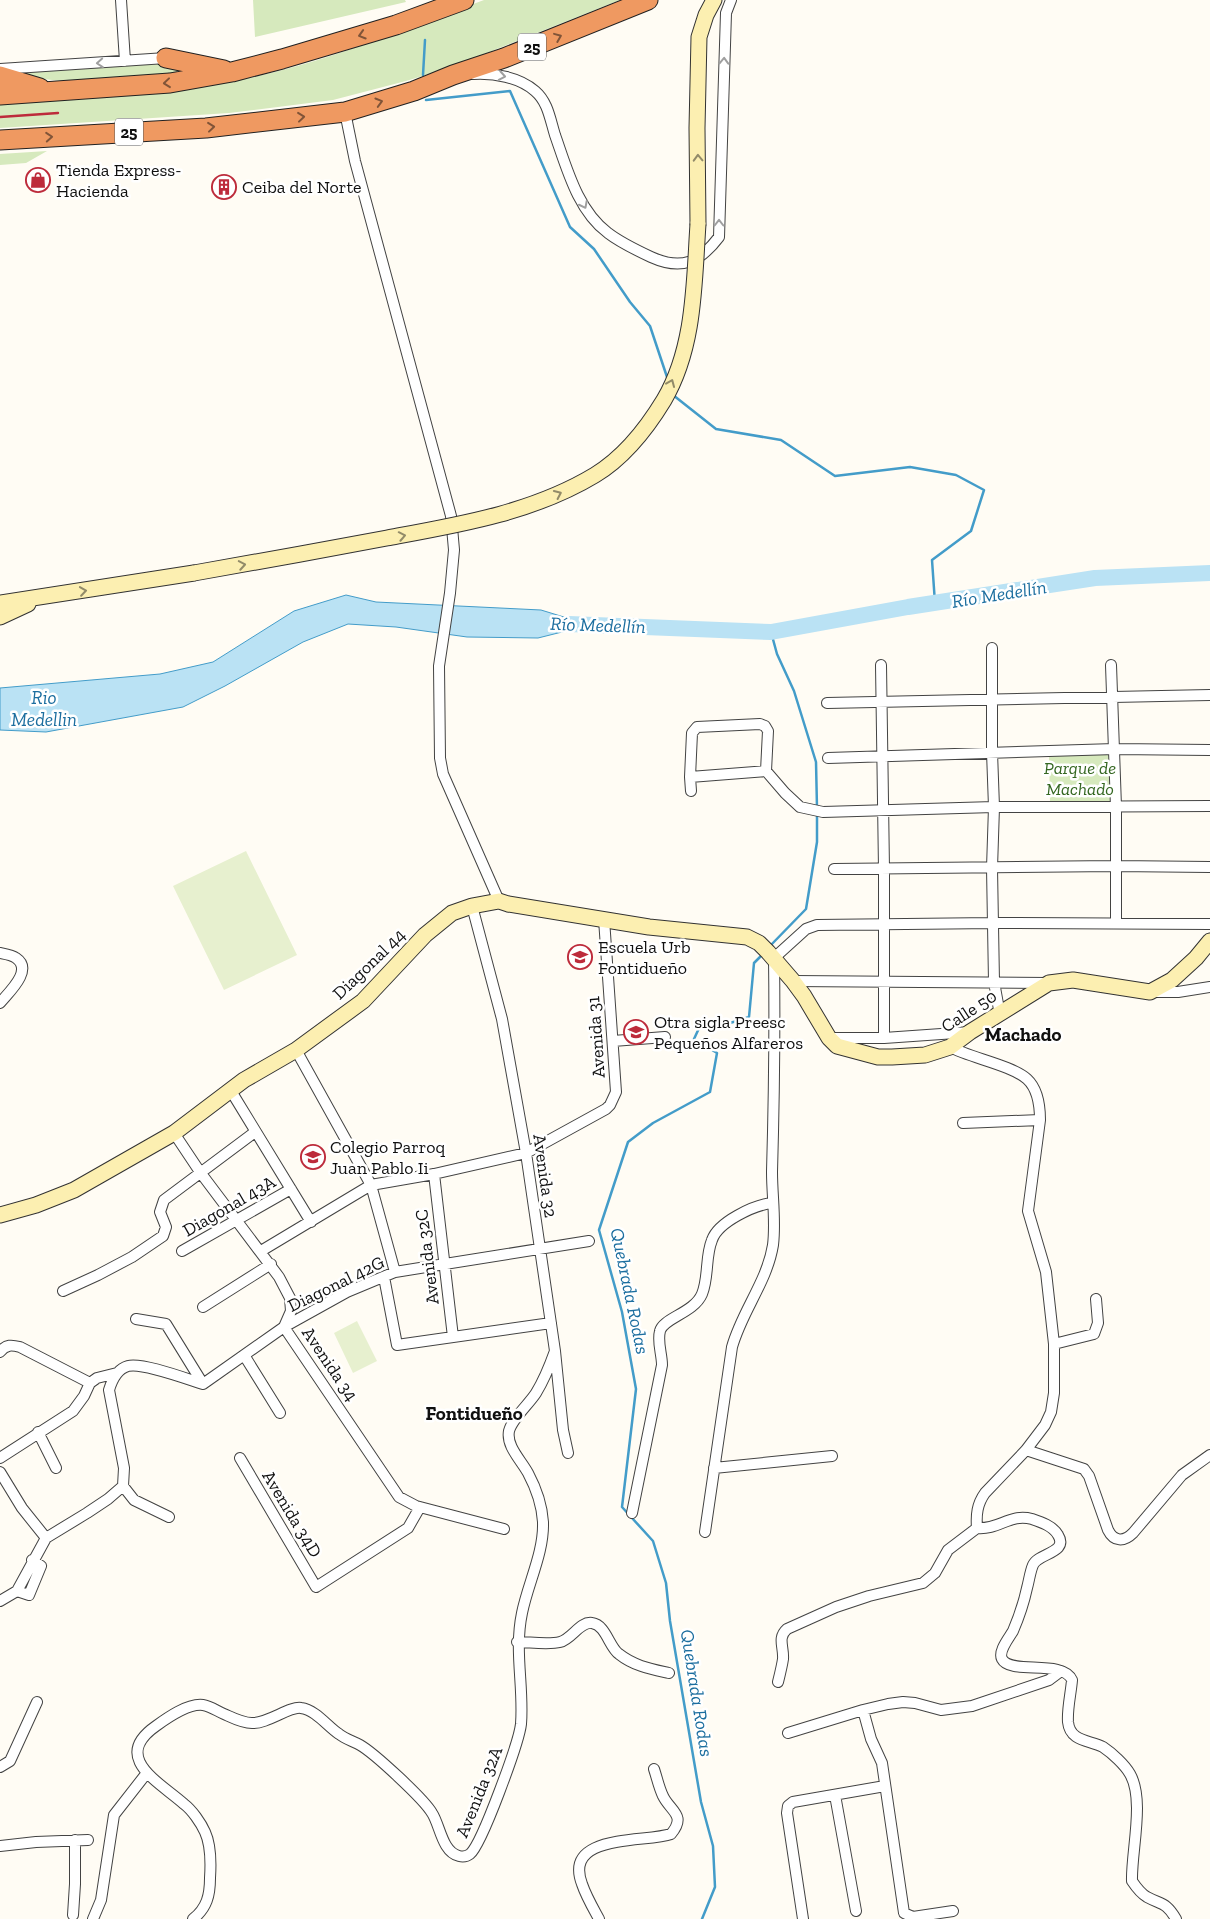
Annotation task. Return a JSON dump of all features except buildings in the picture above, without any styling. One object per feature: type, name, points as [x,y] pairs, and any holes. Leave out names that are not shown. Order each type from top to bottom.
[{"type":"highway","points":[[0,95],[170,83],[232,72],[282,59],[409,20],[464,0]]},
{"type":"highway","name":"25","points":[[0,140],[206,128],[344,112],[414,91],[453,75],[504,58],[648,0]]},
{"type":"highway","points":[[166,58],[232,72]]},
{"type":"highway","points":[[0,76],[51,91]]},
{"type":"main road","points":[[0,603],[194,573],[406,535],[500,515],[541,502],[597,474],[620,456],[643,430],[664,399],[680,361],[690,324],[698,224],[697,128],[699,37],[706,15],[714,0]]},
{"type":"main road","points":[[0,617],[50,595]]},
{"type":"main road","name":"Diagonal 44","points":[[0,1215],[74,1190],[174,1133],[244,1080],[296,1050],[363,1001],[425,935],[452,913],[472,906],[499,901],[604,920],[747,936],[759,943],[771,955]]},
{"type":"main road","points":[[1150,992],[1172,980],[1196,958],[1210,941]]},
{"type":"main road","points":[[771,955],[804,996],[829,1038]]},
{"type":"main road","name":"Calle 50","points":[[829,1038],[837,1046],[878,1057],[925,1055],[950,1047],[970,1032],[1049,983],[1073,980],[1150,992]]},
{"type":"street","points":[[121,0],[125,61]]},
{"type":"street","points":[[453,75],[485,74],[509,78],[526,84],[536,91],[547,106],[569,176],[588,214],[606,232],[619,241],[658,260],[672,264],[684,264],[697,260],[708,251],[719,237],[726,13],[731,0]]},
{"type":"street","points":[[0,69],[166,58]]},
{"type":"street","points":[[344,112],[355,161],[451,516],[454,550],[450,593],[439,666],[439,738],[444,774],[499,901]]},
{"type":"street","points":[[992,648],[994,982],[1000,1015]]},
{"type":"street","points":[[881,665],[884,1038]]},
{"type":"street","points":[[1112,665],[1116,807],[1114,866],[1116,922]]},
{"type":"street","points":[[827,703],[1114,696],[1210,696]]},
{"type":"street","points":[[691,791],[692,733],[697,727],[760,724],[765,726],[768,731],[766,771],[800,807],[823,812],[1210,806]]},
{"type":"street","points":[[828,758],[1115,749],[1210,750]]},
{"type":"street","points":[[690,777],[766,771]]},
{"type":"street","points":[[834,870],[1114,866],[1210,867]]},
{"type":"street","name":"Avenida 32","points":[[472,906],[502,1019],[526,1153],[555,1350],[558,1399],[568,1453]]},
{"type":"street","name":"Avenida 31","points":[[526,1153],[602,1112],[610,1105],[616,1092],[604,920]]},
{"type":"street","points":[[705,1532],[732,1347],[737,1328],[765,1275],[773,1245],[775,1035],[771,955],[806,929],[817,925],[1116,922],[1210,924]]},
{"type":"street","points":[[0,953],[16,958],[22,970],[17,984],[0,1003]]},
{"type":"street","points":[[793,981],[1049,983]]},
{"type":"street","points":[[1150,992],[1178,992],[1210,987]]},
{"type":"street","points":[[829,1038],[884,1038],[970,1032]]},
{"type":"street","points":[[613,1041],[665,1037]]},
{"type":"street","points":[[950,1047],[1002,1067],[1026,1079],[1034,1089],[1040,1106],[1040,1120],[1028,1212],[1046,1272],[1054,1344],[1054,1393],[1051,1412],[1045,1425],[1026,1450],[985,1493],[980,1501],[976,1518],[977,1528]]},
{"type":"street","points":[[296,1050],[371,1185],[395,1272]]},
{"type":"street","points":[[230,1091],[311,1222]]},
{"type":"street","points":[[964,1123],[1040,1120]]},
{"type":"street","points":[[63,1291],[132,1257],[163,1236],[166,1230],[160,1212],[164,1200],[256,1132]]},
{"type":"street","name":"Avenida 34","points":[[174,1133],[200,1172],[271,1264],[290,1298],[291,1311],[284,1326],[399,1497],[420,1507],[504,1529]]},
{"type":"street","points":[[261,1251],[371,1185],[434,1174],[526,1153]]},
{"type":"street","name":"Avenida 32C","points":[[434,1174],[453,1337]]},
{"type":"street","name":"Diagonal 43A","points":[[182,1251],[292,1189]]},
{"type":"street","points":[[632,1513],[662,1365],[659,1341],[660,1329],[663,1324],[682,1315],[698,1301],[703,1293],[712,1240],[721,1227],[757,1206],[772,1203]]},
{"type":"street","name":"Diagonal 42G","points":[[203,1384],[284,1326],[346,1292],[395,1272],[589,1241]]},
{"type":"street","points":[[203,1307],[271,1264]]},
{"type":"street","points":[[384,1277],[396,1343],[399,1345],[551,1322]]},
{"type":"street","points":[[1054,1344],[1094,1334],[1098,1323],[1096,1299]]},
{"type":"street","points":[[136,1319],[166,1324],[203,1384]]},
{"type":"street","points":[[0,1352],[3,1348],[10,1345],[20,1347],[90,1383]]},
{"type":"street","name":"Avenida 32A","points":[[146,1774],[138,1760],[138,1747],[142,1738],[154,1727],[194,1705],[205,1705],[237,1721],[253,1724],[273,1718],[296,1707],[302,1708],[311,1711],[340,1735],[362,1746],[407,1786],[432,1812],[440,1833],[451,1852],[458,1856],[466,1856],[472,1852],[480,1837],[519,1735],[521,1722],[517,1642],[522,1612],[544,1530],[543,1513],[539,1498],[510,1443],[508,1434],[512,1424],[538,1390],[555,1350]]},
{"type":"street","points":[[244,1355],[280,1413]]},
{"type":"street","points":[[169,1517],[134,1500],[123,1486],[124,1468],[109,1390],[117,1374],[127,1366],[139,1366],[203,1384]]},
{"type":"street","points":[[0,1458],[73,1411],[84,1396],[90,1383],[97,1378],[117,1374]]},
{"type":"street","points":[[38,1432],[56,1468]]},
{"type":"street","points":[[1026,1450],[1084,1469],[1089,1476],[1108,1530],[1111,1535],[1119,1540],[1124,1540],[1133,1532],[1182,1475],[1210,1456]]},
{"type":"street","points":[[714,1468],[832,1456]]},
{"type":"street","name":"Avenida 34D","points":[[240,1458],[316,1587],[408,1528],[420,1507]]},
{"type":"street","points":[[0,1472],[22,1508],[46,1538]]},
{"type":"street","points":[[0,1601],[17,1590],[32,1560],[46,1538],[108,1499],[123,1486]]},
{"type":"street","points":[[778,1682],[783,1658],[781,1638],[787,1629],[836,1607],[869,1596],[923,1584],[935,1574],[948,1550],[977,1528],[993,1528],[1011,1519],[1020,1518],[1044,1524],[1055,1530],[1059,1536],[1058,1548],[1052,1554],[1040,1557],[1032,1567],[1023,1603],[1001,1654],[1002,1659],[1006,1663],[1016,1666],[1061,1671],[1070,1676],[1072,1680],[1068,1723],[1070,1730],[1077,1738],[1103,1747],[1131,1775],[1137,1808],[1132,1881],[1146,1896],[1170,1909],[1176,1919]]},
{"type":"street","points":[[517,1642],[560,1642],[570,1637],[588,1622],[595,1623],[600,1627],[616,1653],[632,1664],[669,1673]]},
{"type":"street","points":[[788,1733],[863,1710],[903,1702],[941,1710],[972,1706],[1048,1680],[1061,1671]]},
{"type":"street","points":[[0,1767],[10,1762],[37,1702]]},
{"type":"street","points":[[863,1710],[871,1739],[882,1763],[904,1913],[913,1917],[953,1911]]},
{"type":"street","points":[[599,1919],[581,1883],[579,1871],[582,1859],[597,1846],[620,1840],[663,1837],[671,1834],[678,1823],[677,1816],[661,1792],[654,1770]]},
{"type":"street","points":[[93,1919],[101,1900],[114,1815],[146,1774],[187,1805],[205,1831],[210,1847],[208,1902],[201,1913],[194,1919]]},
{"type":"street","points":[[803,1919],[787,1813],[788,1806],[793,1802],[885,1786]]},
{"type":"street","points":[[835,1795],[856,1912]]},
{"type":"street","points":[[73,1915],[75,1840]]},
{"type":"street","points":[[0,1846],[36,1842],[88,1840]]},
{"type":"green space","points":[[253,0],[405,0],[406,2],[255,37]]},
{"type":"green space","points":[[484,0],[620,0],[449,68],[333,100],[229,113],[0,128],[0,103],[157,92],[249,78],[309,63],[397,33]]},
{"type":"green space","points":[[158,64],[206,71],[109,81],[61,81],[13,73]]},
{"type":"green space","points":[[47,151],[26,163],[0,165],[0,154]]},
{"type":"green space","name":"Parque de Machado","points":[[1110,754],[1110,802],[1050,802],[1049,756]]},
{"type":"green space","points":[[246,851],[297,955],[224,990],[173,886]]},
{"type":"green space","points":[[357,1321],[377,1361],[353,1373],[334,1333]]},
{"type":"water","name":"Rio Medellin","points":[[346,595],[376,602],[541,610],[590,625],[538,638],[467,637],[396,627],[348,624],[303,642],[225,686],[183,707],[46,732],[0,730],[0,688],[160,674],[213,662],[294,611]]},
{"type":"waterway","points":[[423,75],[425,40]]},
{"type":"waterway","points":[[426,100],[510,91],[570,227],[594,249],[630,302],[650,326],[668,380]]},
{"type":"waterway","points":[[673,395],[716,429],[781,440],[835,476],[910,467],[956,475],[984,490],[971,531],[932,560],[935,603]]},
{"type":"waterway","name":"Río Medellín","points":[[569,624],[771,632],[908,607],[1095,578],[1210,573]]},
{"type":"waterway","name":"Quebrada Rodas","points":[[771,632],[777,654],[794,691],[816,762],[817,808]]},
{"type":"waterway","name":"Quebrada Rodas","points":[[769,947],[806,909],[817,842],[817,813]]},
{"type":"waterway","name":"Quebrada Rodas","points":[[702,1919],[715,1887],[713,1846],[701,1802],[670,1621],[666,1583],[653,1541],[622,1507],[636,1389],[622,1312],[599,1230],[628,1142],[653,1123],[710,1092],[717,1053],[694,1039],[700,1026],[730,1023],[749,1017],[754,963],[762,955]]},
{"type":"railway","points":[[0,117],[58,113]]},
{"type":"place","name":"Tienda Express- Hacienda","points":[[38,180]]},
{"type":"place","name":"Ceiba del Norte","points":[[224,187]]},
{"type":"place","name":"Escuela Urb Fontidueño","points":[[580,957]]},
{"type":"place","name":"Otra sigla Preesc Pequeños Alfareros","points":[[636,1032]]},
{"type":"place","name":"Colegio Parroq Juan Pablo Ii","points":[[313,1157]]},
{"type":"district","name":"Machado","points":[[1023,1034]]},
{"type":"district","name":"Fontidueño","points":[[474,1413]]}]
